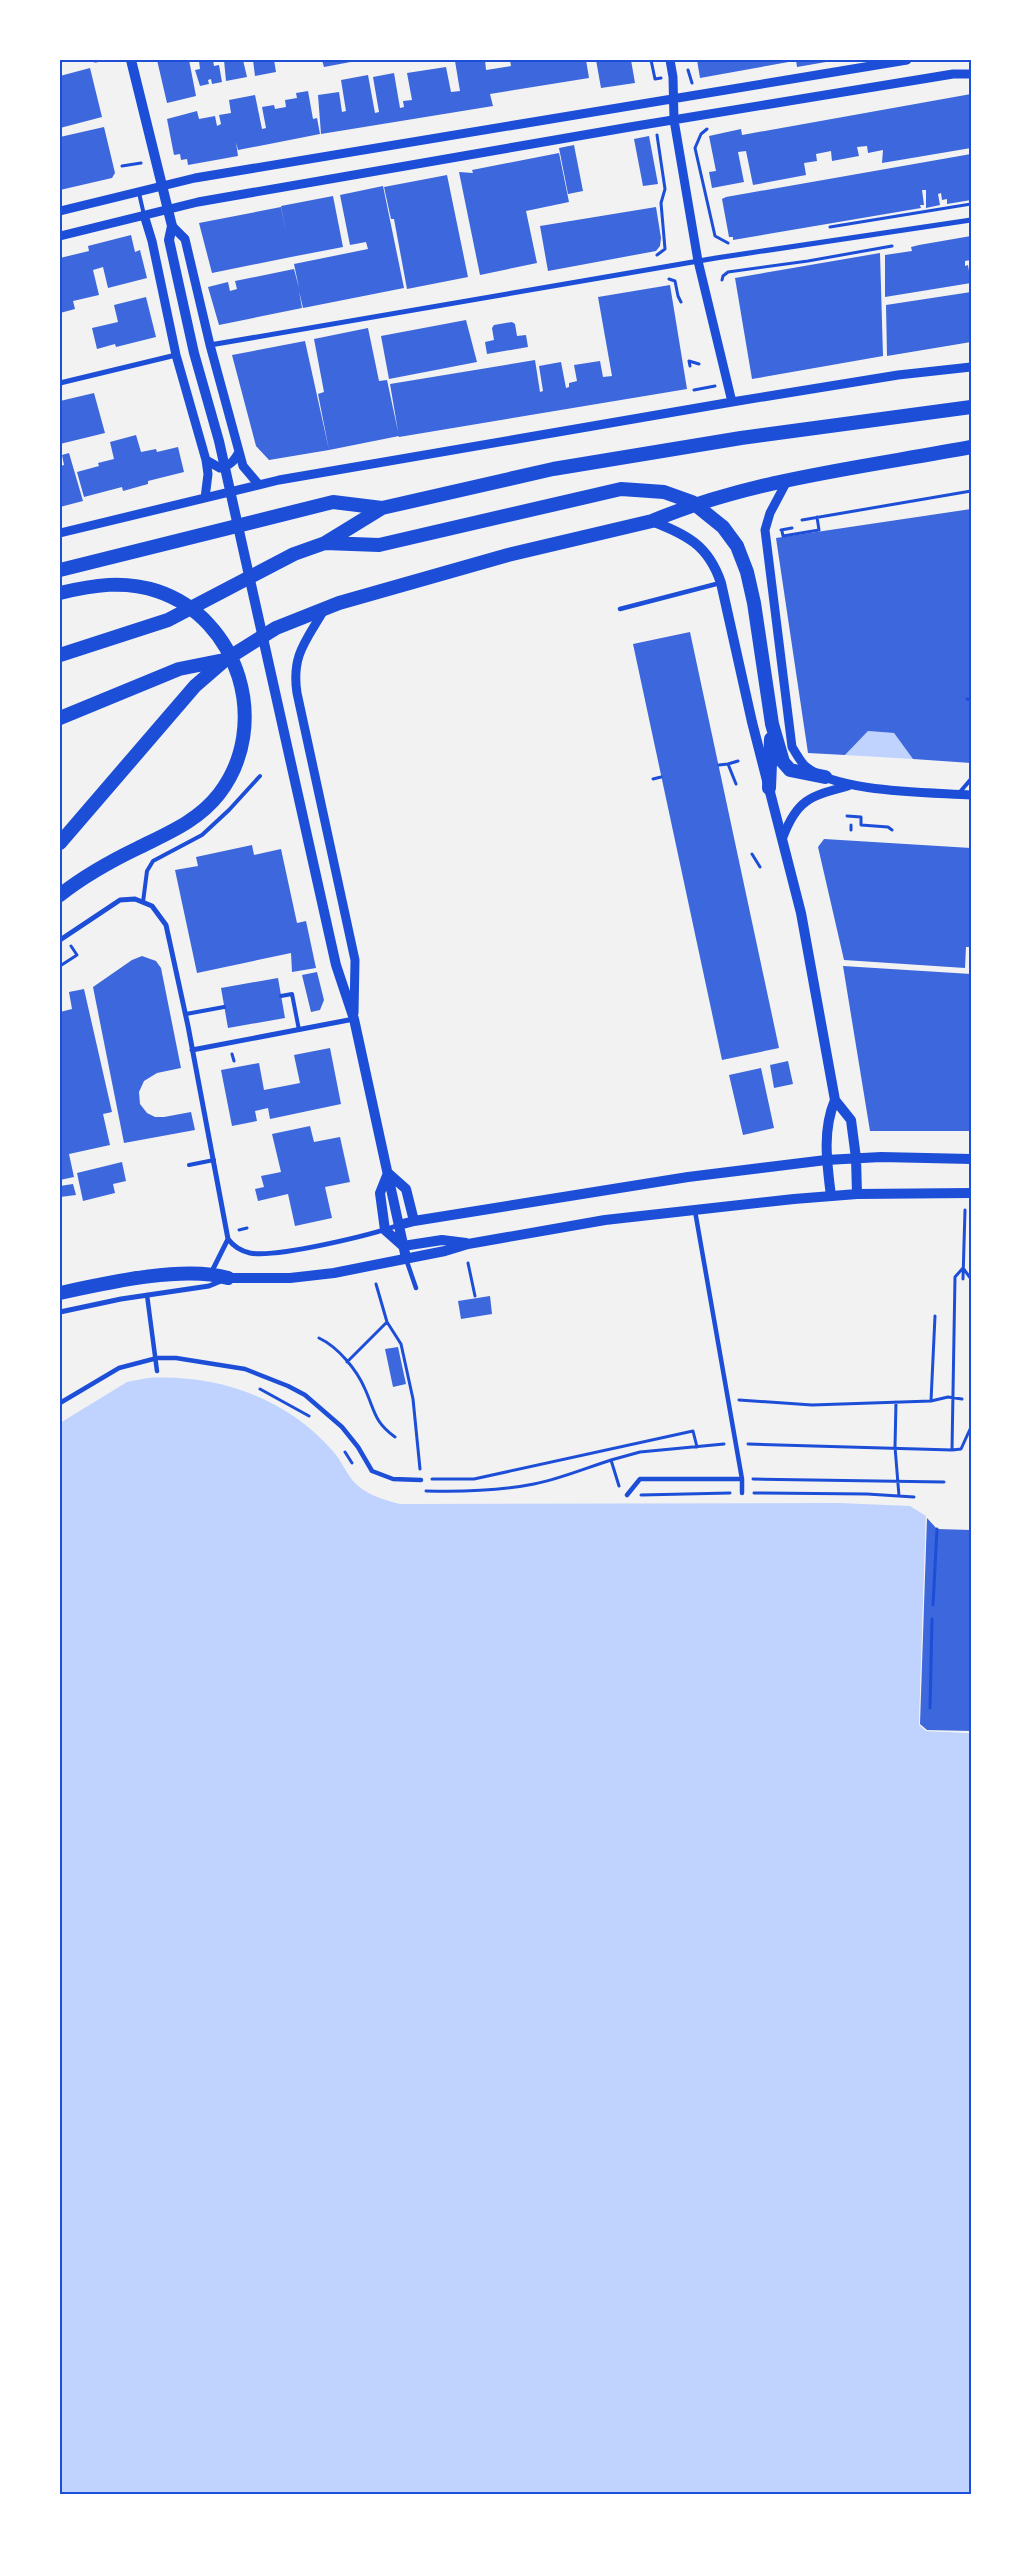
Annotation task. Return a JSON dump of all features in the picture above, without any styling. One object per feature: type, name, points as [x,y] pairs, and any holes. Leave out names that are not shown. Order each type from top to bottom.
[{"type":"highway","points":[[60,655],[168,620],[294,554],[325,543],[382,508],[553,469],[741,438],[971,407]]},
{"type":"highway","points":[[60,843],[195,686],[224,660],[276,628],[325,607],[508,555],[652,521],[688,507],[787,481],[971,447]]},
{"type":"highway","points":[[325,543],[379,545],[606,492],[635,488],[664,492],[692,502],[723,527],[742,558],[752,587],[772,724],[783,762],[790,770],[825,777]]},
{"type":"highway","points":[[60,570],[332,502],[382,508]]},
{"type":"highway","points":[[60,593],[114,584],[158,591],[184,604],[207,622],[225,645],[233,660],[242,688],[245,719],[235,765],[221,792],[211,804],[189,822],[100,868],[60,895]]},
{"type":"highway","points":[[60,718],[179,668],[224,660]]},
{"type":"highway","points":[[769,788],[772,724]]},
{"type":"highway","points":[[60,1292],[146,1278],[211,1273],[228,1278]]},
{"type":"main road","points":[[131,60],[172,226],[169,240],[194,354],[219,441],[311,845],[336,965],[354,1018],[406,1258]]},
{"type":"main road","points":[[652,521],[694,540],[716,568],[801,913],[835,1100],[851,1120],[856,1158],[857,1194]]},
{"type":"main road","points":[[831,1196],[826,1160],[828,1118],[835,1100]]},
{"type":"main road","points":[[399,1225],[688,1177],[826,1160],[856,1158],[971,1159]]},
{"type":"main road","points":[[388,1173],[406,1188],[414,1221]]},
{"type":"main road","points":[[388,1173],[380,1193],[385,1230],[403,1246]]},
{"type":"main road","points":[[228,1278],[312,1276],[468,1244],[606,1220],[857,1194],[971,1194]]},
{"type":"main road","points":[[403,1246],[442,1240],[468,1244]]},
{"type":"street","points":[[670,60],[674,120],[698,261],[732,402]]},
{"type":"street","points":[[60,211],[195,178],[907,60]]},
{"type":"street","points":[[60,236],[168,209],[674,120],[953,74],[971,74]]},
{"type":"street","points":[[144,215],[152,241],[176,355],[206,460],[208,474],[205,498]]},
{"type":"street","points":[[210,345],[698,261],[971,220]]},
{"type":"street","points":[[172,226],[185,239],[210,345],[239,452],[249,475],[259,484]]},
{"type":"street","points":[[60,383],[176,355]]},
{"type":"street","points":[[60,533],[259,484],[732,402],[898,375],[971,367]]},
{"type":"street","points":[[206,460],[220,468],[228,466],[235,460],[239,452]]},
{"type":"street","points":[[787,481],[767,519],[765,530],[792,747],[805,766],[825,777],[848,786],[971,795]]},
{"type":"street","points":[[620,609],[720,583]]},
{"type":"street","points":[[192,1050],[299,1031],[354,1018],[355,960],[294,672],[298,655],[325,607]]},
{"type":"street","points":[[783,837],[791,815],[801,805],[824,792],[848,786]]},
{"type":"street","points":[[60,940],[120,900],[143,902],[156,911],[166,925],[186,1014],[228,1239],[233,1246],[242,1250],[270,1254],[385,1230],[399,1225]]},
{"type":"street","points":[[695,1211],[729,1398],[742,1479],[742,1493]]},
{"type":"street","points":[[211,1273],[228,1239]]},
{"type":"street","points":[[406,1258],[416,1288]]},
{"type":"street","points":[[60,1312],[147,1295],[209,1286],[228,1278]]},
{"type":"street","points":[[147,1295],[157,1358],[157,1371]]},
{"type":"street","points":[[60,1402],[119,1368],[157,1358],[176,1358],[245,1369],[305,1395],[342,1427],[358,1447],[372,1471],[393,1479],[421,1480]]},
{"type":"street","points":[[627,1496],[640,1479],[742,1479]]},
{"type":"lane","points":[[138,191],[144,215]]},
{"type":"lane","points":[[143,902],[147,872],[153,861],[202,835],[230,810],[260,776]]},
{"type":"lane","points":[[958,794],[971,779]]},
{"type":"lane","points":[[281,996],[292,994],[299,1031]]},
{"type":"lane","points":[[186,1014],[224,1006]]},
{"type":"lane","points":[[189,1165],[214,1160]]},
{"type":"path","points":[[95,61],[102,60]]},
{"type":"path","points":[[651,60],[655,78]]},
{"type":"path","points":[[688,68],[693,84]]},
{"type":"path","points":[[657,134],[665,190],[661,203],[666,242],[665,249],[658,255]]},
{"type":"path","points":[[695,148],[715,236],[722,242],[729,243]]},
{"type":"path","points":[[826,227],[971,204]]},
{"type":"path","points":[[722,280],[723,276],[728,272],[808,261],[894,246]]},
{"type":"path","points":[[668,279],[675,281],[681,302]]},
{"type":"path","points":[[691,363],[699,364]]},
{"type":"path","points":[[802,520],[971,491]]},
{"type":"path","points":[[792,528],[781,530],[783,536],[820,530],[817,517]]},
{"type":"path","points":[[718,765],[738,761]]},
{"type":"path","points":[[728,764],[736,784]]},
{"type":"path","points":[[653,779],[661,777]]},
{"type":"path","points":[[847,816],[861,817],[861,825],[888,827],[892,830]]},
{"type":"path","points":[[851,825],[851,830]]},
{"type":"path","points":[[752,854],[760,866]]},
{"type":"path","points":[[60,966],[74,957]]},
{"type":"path","points":[[963,1280],[965,1210]]},
{"type":"path","points":[[468,1263],[475,1296]]},
{"type":"path","points":[[963,1268],[971,1280]]},
{"type":"path","points":[[952,1450],[954,1277],[963,1268]]},
{"type":"path","points":[[376,1284],[386,1322],[401,1344],[412,1399],[421,1480],[474,1478],[693,1431],[697,1447]]},
{"type":"path","points":[[971,1291],[971,1416]]},
{"type":"path","points":[[931,1401],[936,1316]]},
{"type":"path","points":[[347,1362],[386,1322]]},
{"type":"path","points":[[319,1338],[328,1342],[347,1362],[365,1388],[376,1418],[382,1427],[395,1437]]},
{"type":"path","points":[[253,1386],[282,1400],[315,1420]]},
{"type":"path","points":[[729,1398],[742,1401],[812,1405],[931,1401],[952,1397],[962,1399]]},
{"type":"path","points":[[896,1402],[895,1447],[899,1496]]},
{"type":"path","points":[[612,1460],[640,1452],[736,1443],[952,1450],[961,1449],[971,1428]]},
{"type":"path","points":[[344,1450],[357,1469]]},
{"type":"path","points":[[742,1479],[944,1482]]},
{"type":"path","points":[[933,1605],[937,1528]]},
{"type":"path","points":[[930,1708],[932,1619]]},
{"type":"water","points":[[868,731],[894,733],[913,759],[845,755]]},
{"type":"water","points":[[148,1378],[199,1380],[224,1385],[248,1392],[271,1403],[293,1415],[313,1431],[340,1460],[353,1481],[363,1490],[387,1501],[400,1504],[838,1503],[910,1506],[926,1516],[919,1723],[926,1731],[971,1733],[971,2494],[60,2494],[60,1423],[127,1382]]},
{"type":"pier","points":[[926,1516],[928,1519],[922,1725],[926,1729],[971,1731],[971,1733],[926,1731],[919,1725]]},
{"type":"building","points":[[157,60],[189,60],[196,96],[167,103]]},
{"type":"building","points":[[191,60],[213,60],[214,66],[219,65],[222,82],[212,84],[211,79],[208,80],[209,84],[200,86],[195,70],[200,69],[199,61],[192,62]]},
{"type":"building","points":[[224,60],[243,60],[247,77],[226,81]]},
{"type":"building","points":[[253,60],[274,60],[276,72],[255,76]]},
{"type":"building","points":[[322,60],[356,60],[356,61],[324,67]]},
{"type":"building","points":[[485,60],[486,70],[511,66],[510,60],[586,60],[589,78],[490,94],[493,106],[321,134],[318,95],[339,92],[342,112],[346,111],[341,80],[368,75],[375,113],[379,112],[373,77],[394,73],[400,108],[404,107],[403,101],[412,100],[407,73],[446,67],[451,92],[460,91],[455,61]]},
{"type":"building","points":[[596,60],[631,60],[635,83],[601,88]]},
{"type":"building","points":[[697,60],[794,60],[794,61],[700,78]]},
{"type":"building","points":[[796,60],[826,60],[826,62],[797,67]]},
{"type":"building","points":[[90,68],[102,117],[60,128],[60,76]]},
{"type":"building","points":[[308,91],[313,119],[317,118],[320,134],[238,150],[236,142],[238,156],[188,165],[187,159],[181,160],[180,154],[174,155],[167,119],[197,111],[199,119],[215,116],[217,126],[221,124],[219,115],[231,113],[229,100],[255,95],[262,129],[266,128],[262,107],[274,105],[275,109],[286,107],[285,100],[297,98],[296,93]]},
{"type":"building","points":[[971,94],[971,148],[882,163],[883,150],[868,153],[867,146],[857,147],[859,156],[832,161],[831,151],[816,154],[817,161],[804,163],[806,175],[753,185],[746,151],[738,152],[744,182],[712,188],[709,172],[716,171],[709,136],[741,129],[742,135]]},
{"type":"building","points":[[104,127],[115,173],[112,178],[60,190],[60,137]]},
{"type":"building","points":[[649,136],[658,184],[643,186],[634,139]]},
{"type":"building","points":[[574,145],[583,191],[568,194],[559,148]]},
{"type":"building","points":[[559,153],[569,202],[526,211],[537,263],[480,275],[459,172],[473,173],[472,170]]},
{"type":"building","points":[[971,154],[971,200],[947,204],[947,199],[942,200],[941,193],[938,194],[940,205],[926,208],[926,190],[922,190],[924,205],[920,205],[921,208],[733,240],[733,237],[729,237],[722,199],[726,197]]},
{"type":"building","points":[[447,175],[468,277],[407,289],[394,219],[391,219],[384,187]]},
{"type":"building","points":[[383,186],[404,288],[303,308],[299,291],[302,308],[219,325],[208,287],[228,282],[230,291],[237,289],[235,281],[294,269],[299,288],[294,264],[368,249],[366,242],[350,245],[340,195]]},
{"type":"building","points":[[333,196],[343,247],[212,273],[199,223],[281,207],[286,232],[281,206]]},
{"type":"building","points":[[656,207],[661,238],[660,246],[656,251],[548,271],[540,226]]},
{"type":"building","points":[[131,235],[135,252],[140,250],[147,278],[108,288],[103,267],[93,270],[99,295],[73,301],[75,309],[60,313],[60,258],[89,251],[88,246]]},
{"type":"building","points":[[971,236],[971,260],[965,261],[965,266],[968,265],[971,283],[885,297],[885,255],[912,251],[911,247],[919,245]]},
{"type":"building","points":[[880,253],[883,356],[752,379],[735,278]]},
{"type":"building","points":[[670,285],[687,389],[399,437],[390,384],[535,360],[540,392],[543,391],[539,366],[561,362],[566,388],[569,387],[569,383],[577,381],[574,365],[600,361],[603,377],[612,376],[598,297]]},
{"type":"building","points":[[971,292],[971,342],[887,356],[886,305]]},
{"type":"building","points":[[146,297],[156,337],[116,347],[115,344],[97,349],[92,328],[118,322],[114,305]]},
{"type":"building","points":[[466,320],[477,362],[389,379],[381,336]]},
{"type":"building","points":[[512,322],[515,324],[517,336],[526,335],[528,347],[487,354],[485,342],[494,340],[492,328],[494,325]]},
{"type":"building","points":[[368,328],[379,381],[387,380],[399,436],[329,450],[318,394],[324,392],[314,339]]},
{"type":"building","points":[[305,341],[329,450],[269,460],[256,446],[232,355]]},
{"type":"building","points":[[94,393],[105,433],[60,444],[60,401]]},
{"type":"building","points":[[136,435],[141,452],[156,449],[157,452],[178,447],[184,472],[148,481],[148,484],[123,491],[122,487],[84,497],[77,472],[99,466],[98,463],[114,459],[110,442]]},
{"type":"building","points":[[69,453],[83,501],[60,507],[60,466],[64,465],[62,455]]},
{"type":"building","points":[[971,509],[971,763],[913,759],[894,733],[868,731],[845,755],[808,753],[776,538]]},
{"type":"building","points":[[690,632],[779,1048],[722,1060],[633,644]]},
{"type":"building","points":[[824,839],[971,848],[971,947],[966,947],[965,968],[844,960],[818,847]]},
{"type":"building","points":[[252,845],[254,855],[281,849],[297,923],[306,921],[316,968],[292,972],[291,953],[197,973],[175,870],[198,866],[196,857]]},
{"type":"building","points":[[142,956],[156,961],[161,968],[181,1068],[157,1073],[144,1081],[139,1092],[140,1104],[147,1113],[155,1117],[191,1112],[195,1130],[124,1143],[93,987],[132,960]]},
{"type":"building","points":[[843,966],[971,974],[971,1131],[870,1131]]},
{"type":"building","points":[[317,972],[324,1000],[320,1010],[311,1012],[302,975]]},
{"type":"building","points":[[278,978],[285,1018],[228,1028],[221,988]]},
{"type":"building","points":[[84,989],[112,1112],[103,1114],[110,1145],[69,1154],[74,1177],[60,1180],[60,1012],[72,1009],[69,992]]},
{"type":"building","points":[[330,1048],[341,1104],[270,1119],[268,1108],[255,1111],[257,1121],[232,1126],[221,1070],[259,1063],[264,1090],[300,1083],[294,1055]]},
{"type":"building","points":[[788,1061],[793,1084],[774,1088],[770,1065]]},
{"type":"building","points":[[761,1068],[774,1128],[743,1135],[729,1075]]},
{"type":"building","points":[[310,1126],[314,1142],[340,1137],[350,1182],[325,1187],[332,1218],[295,1226],[288,1194],[258,1201],[255,1189],[264,1187],[261,1176],[281,1172],[272,1134]]},
{"type":"building","points":[[122,1162],[126,1181],[113,1184],[115,1193],[83,1201],[77,1173]]},
{"type":"building","points":[[73,1184],[76,1195],[60,1197],[60,1186]]},
{"type":"building","points":[[490,1296],[492,1314],[461,1319],[458,1301]]},
{"type":"building","points":[[398,1347],[406,1384],[393,1387],[385,1349]]},
{"type":"building","points":[[927,1518],[937,1529],[971,1530],[971,1731],[927,1730],[920,1724]]}]
